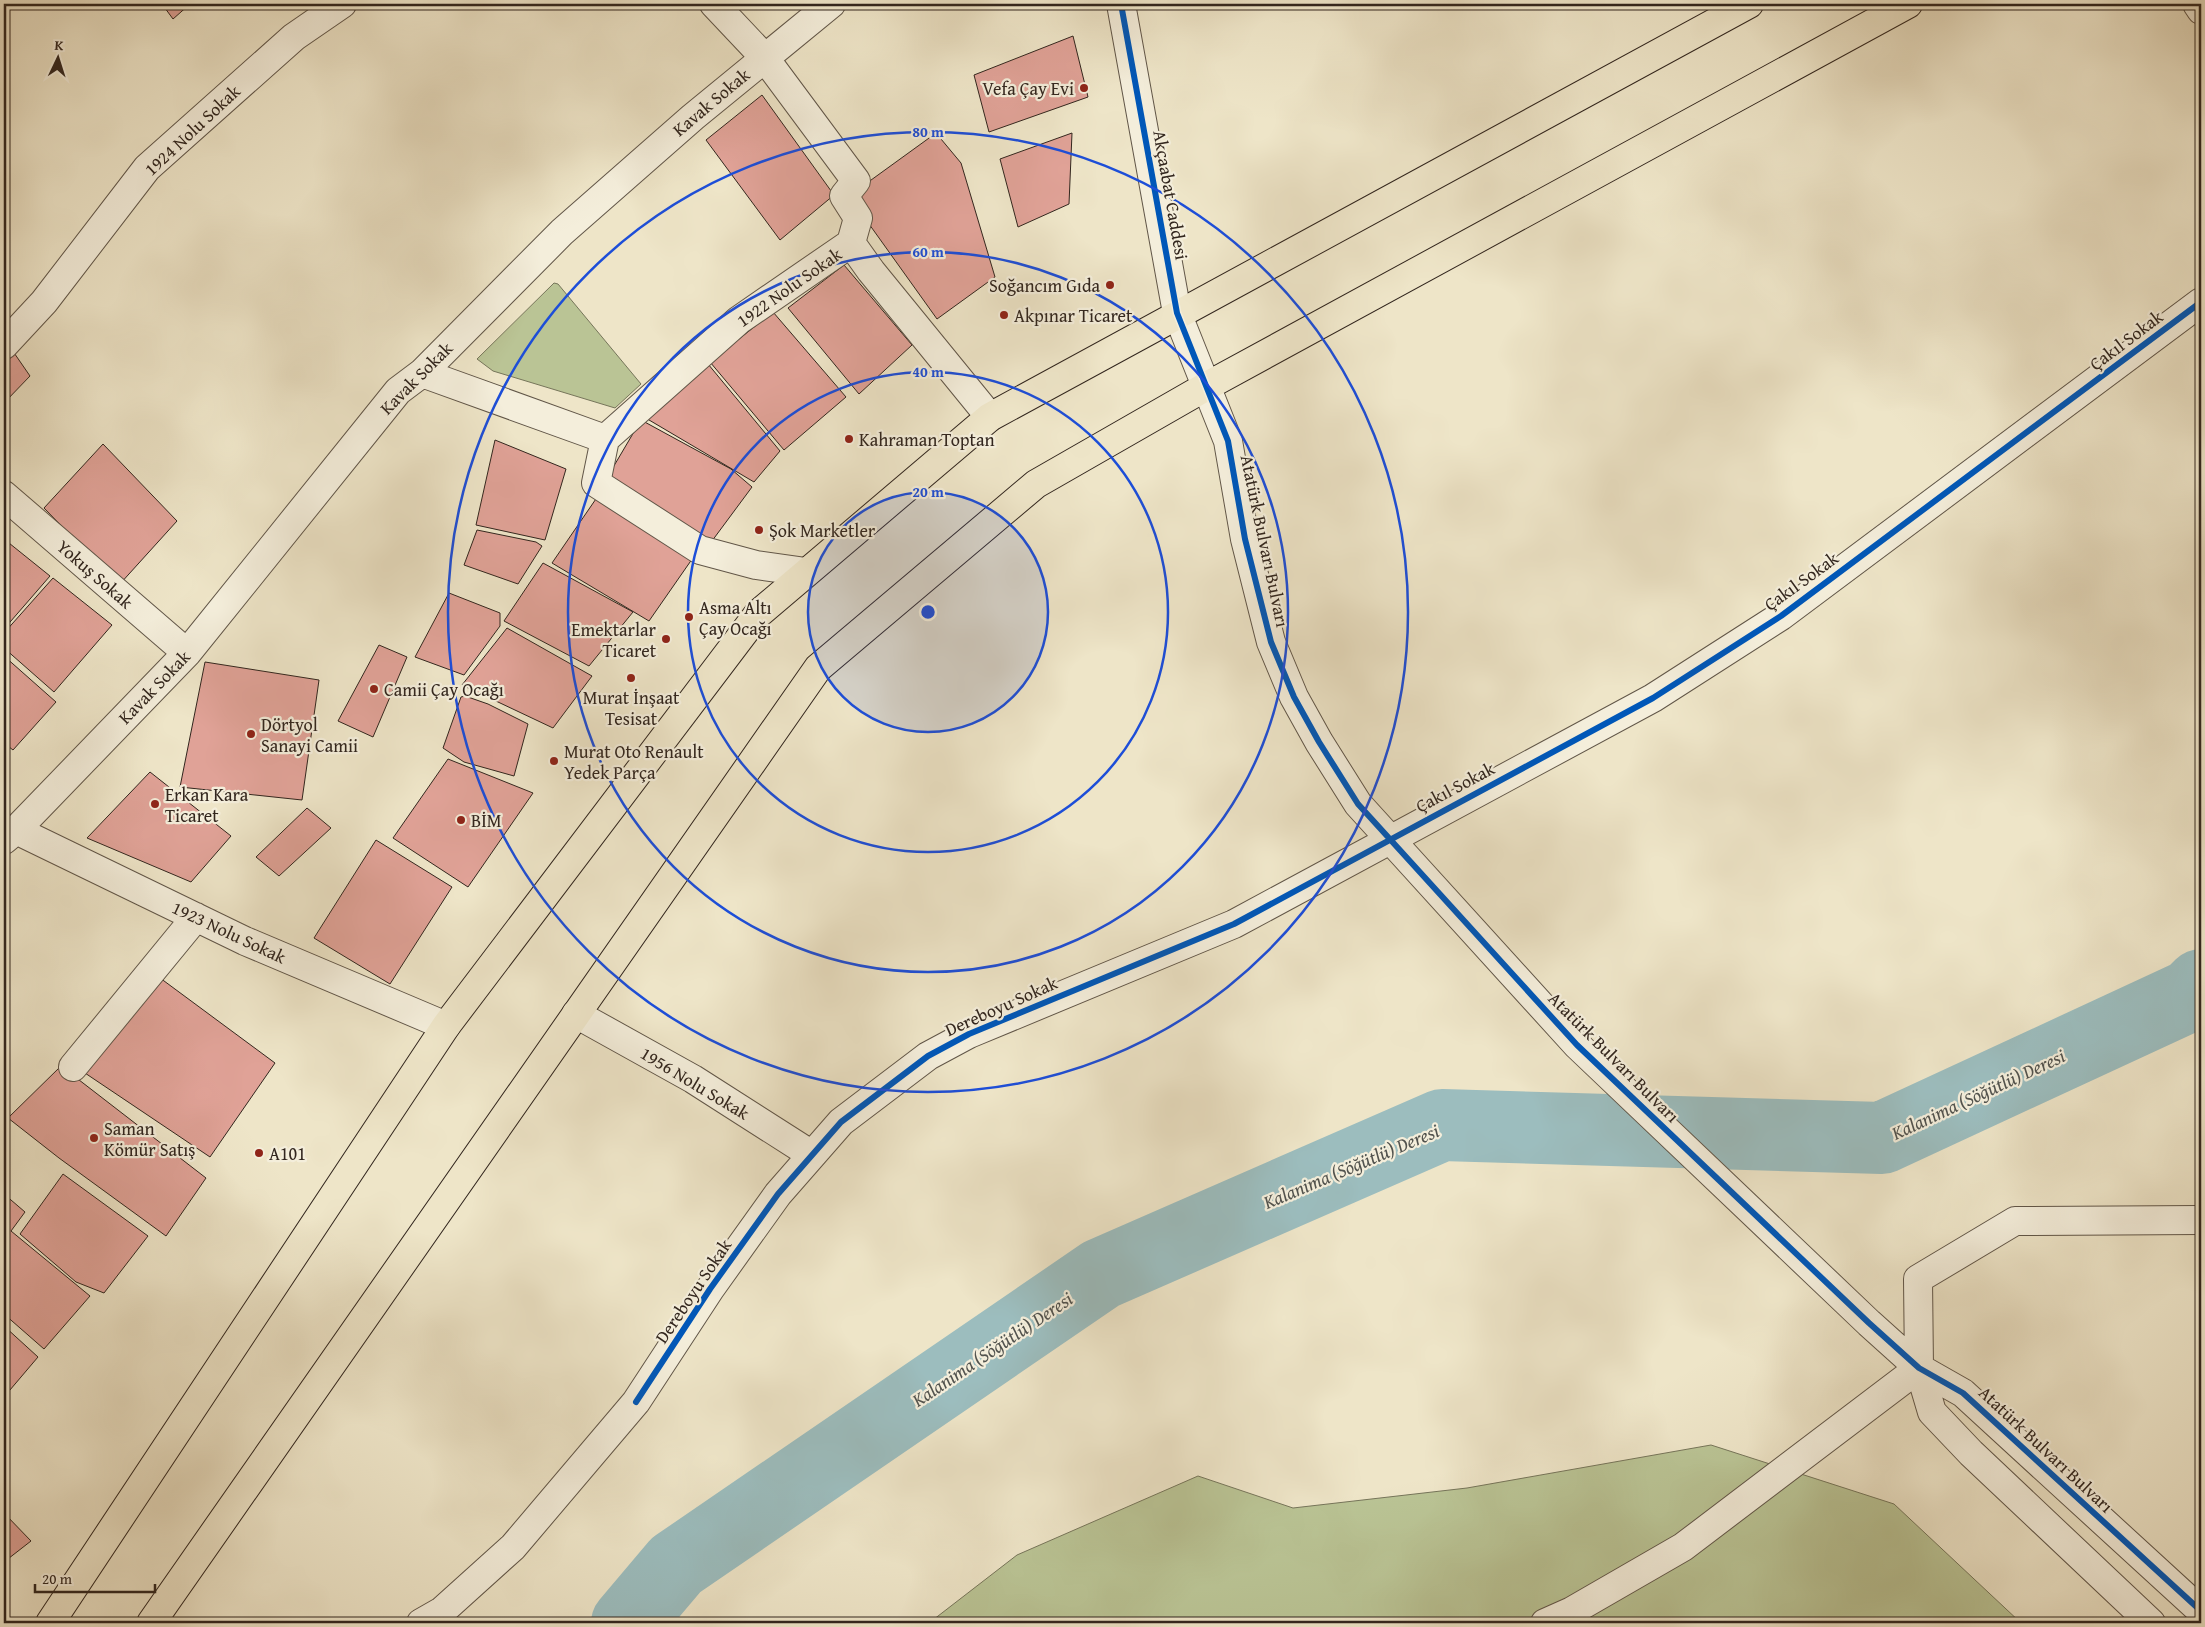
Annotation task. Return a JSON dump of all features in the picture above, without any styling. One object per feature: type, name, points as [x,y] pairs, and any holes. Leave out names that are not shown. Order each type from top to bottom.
[{"type":"main road","points":[[50,1623],[446,1026],[758,614],[990,417],[1177,313],[1749,4]]},
{"type":"main road","points":[[151,1623],[818,668],[1036,484],[1207,386],[1908,4]]},
{"type":"street","name":"1924 Nolu Sokak","points":[[4,345],[44,302],[147,168],[294,37],[342,4]]},
{"type":"street","points":[[714,4],[764,57],[856,181],[844,196],[858,218],[852,243]]},
{"type":"street","name":"Kavak Sokak","points":[[10,835],[187,653],[398,391],[422,373],[562,232],[764,57],[831,4]]},
{"type":"street","name":"Akçaabat Caddesi","points":[[1120,4],[1177,313],[1207,386]]},
{"type":"street","points":[[2197,4],[2201,10]]},
{"type":"street","name":"1922 Nolu Sokak","points":[[605,439],[739,320],[852,243],[871,271],[990,417]]},
{"type":"street","name":"Çakıl Sokak","points":[[1390,839],[1653,698],[1781,616],[2200,304]]},
{"type":"street","points":[[422,373],[605,439],[596,483],[700,550],[756,566],[806,572]]},
{"type":"street","name":"Atatürk Bulvarı Bulvarı","points":[[1207,386],[1228,441],[1245,539],[1271,642],[1294,697],[1318,742],[1358,804],[1577,1045],[1869,1323],[1920,1368],[1963,1393],[2201,1611]]},
{"type":"street","name":"Yokuş Sokak","points":[[4,495],[187,653]]},
{"type":"street","name":"1923 Nolu Sokak","points":[[10,835],[196,917],[245,941],[446,1026]]},
{"type":"street","name":"Dereboyu Sokak","points":[[421,1623],[442,1611],[513,1547],[636,1402],[716,1281],[778,1194],[841,1122],[928,1056],[969,1034],[1234,924],[1390,839]]},
{"type":"street","points":[[73,1067],[196,917]]},
{"type":"street","name":"1956 Nolu Sokak","points":[[576,1014],[693,1079],[812,1155]]},
{"type":"street","points":[[2151,1623],[1971,1454],[1932,1412],[1920,1368],[1918,1278],[2015,1221],[2201,1220]]},
{"type":"street","points":[[1545,1623],[1572,1611],[1683,1547],[1920,1368]]},
{"type":"green space","points":[[554,283],[558,284],[641,384],[615,408],[493,371],[477,359]]},
{"type":"green space","points":[[1711,1445],[1894,1504],[2021,1623],[929,1623],[1017,1555],[1198,1476],[1293,1508],[1467,1488]]},
{"type":"building","points":[[162,4],[190,4],[173,19]]},
{"type":"building","points":[[1073,36],[1088,97],[989,132],[974,75]]},
{"type":"building","points":[[762,95],[834,195],[780,240],[706,140]]},
{"type":"building","points":[[936,133],[961,163],[995,277],[937,319],[849,196]]},
{"type":"building","points":[[1072,133],[1069,204],[1018,227],[1000,159]]},
{"type":"building","points":[[844,265],[912,345],[859,394],[788,308]]},
{"type":"building","points":[[773,312],[846,397],[784,450],[710,362]]},
{"type":"building","points":[[10,347],[30,376],[4,403],[4,353]]},
{"type":"building","points":[[708,364],[780,451],[754,482],[644,417]]},
{"type":"building","points":[[641,420],[731,469],[752,487],[709,545],[605,481]]},
{"type":"building","points":[[495,440],[566,469],[545,540],[476,525]]},
{"type":"building","points":[[103,444],[177,521],[119,585],[44,508]]},
{"type":"building","points":[[600,493],[697,552],[649,621],[552,563]]},
{"type":"building","points":[[477,530],[536,542],[542,546],[518,584],[464,565]]},
{"type":"building","points":[[4,539],[50,576],[4,629]]},
{"type":"building","points":[[543,563],[633,612],[589,666],[504,621]]},
{"type":"building","points":[[53,578],[112,625],[54,692],[4,648],[4,633]]},
{"type":"building","points":[[449,593],[500,613],[500,626],[464,675],[415,657]]},
{"type":"building","points":[[507,628],[592,676],[553,728],[462,685]]},
{"type":"building","name":"Camii Çay Ocağı","points":[[379,645],[407,657],[373,737],[338,721]]},
{"type":"building","points":[[4,656],[56,702],[13,750],[4,743]]},
{"type":"building","name":"Dörtyol Sanayi Camii","points":[[205,662],[319,680],[302,800],[180,787]]},
{"type":"building","points":[[465,696],[488,704],[528,724],[514,776],[464,762],[443,748],[461,697]]},
{"type":"building","points":[[448,759],[533,793],[468,887],[393,838]]},
{"type":"building","name":"Erkan Kara Ticaret","points":[[150,772],[231,836],[191,882],[87,838]]},
{"type":"building","points":[[307,808],[331,828],[279,876],[256,857]]},
{"type":"building","points":[[376,840],[452,887],[390,984],[314,938]]},
{"type":"building","points":[[156,975],[275,1063],[210,1157],[79,1069]]},
{"type":"building","name":"Saman Kömür Satış","points":[[61,1066],[206,1178],[166,1236],[59,1158],[8,1118]]},
{"type":"building","points":[[63,1174],[148,1236],[104,1293],[76,1282],[20,1234]]},
{"type":"building","points":[[4,1194],[25,1212],[11,1231],[90,1296],[44,1349],[4,1314]]},
{"type":"building","points":[[4,1326],[38,1357],[4,1397]]},
{"type":"building","points":[[4,1513],[31,1541],[4,1562]]},
{"type":"waterway","name":"Kalanima (Söğütlü) Deresi","points":[[627,1623],[676,1565],[1101,1274],[1442,1125],[1882,1138],[2191,995],[2201,985]]},
{"type":"cycle path","points":[[1121,4],[1177,313],[1228,441],[1245,539],[1271,642],[1294,697],[1319,742],[1358,804],[1577,1045],[1869,1323],[1919,1368],[1963,1393],[2201,1611]]},
{"type":"cycle path","points":[[636,1402],[710,1289],[778,1194],[841,1122],[928,1056],[969,1034],[1234,924],[1653,698],[1781,616],[2201,302]]},
{"type":"place","name":"Vefa Çay Evi","points":[[1084,88]]},
{"type":"place","name":"Soğancım Gıda","points":[[1110,285]]},
{"type":"place","name":"Akpınar Ticaret","points":[[1004,315]]},
{"type":"place","name":"Kahraman Toptan","points":[[849,439]]},
{"type":"place","name":"Şok Marketler","points":[[759,530]]},
{"type":"place","name":"Asma Altı Çay Ocağı","points":[[689,617]]},
{"type":"place","name":"Emektarlar Ticaret","points":[[666,639]]},
{"type":"place","name":"Murat İnşaat Tesisat","points":[[631,678]]},
{"type":"place","name":"Camii Çay Ocağı","points":[[374,689]]},
{"type":"place","name":"Dörtyol Sanayi Camii","points":[[251,734]]},
{"type":"place","name":"Murat Oto Renault Yedek Parça","points":[[554,761]]},
{"type":"place","name":"Erkan Kara Ticaret","points":[[155,804]]},
{"type":"place","name":"BİM","points":[[461,820]]},
{"type":"place","name":"Saman Kömür Satış","points":[[94,1138]]},
{"type":"place","name":"A101","points":[[259,1153]]}]
